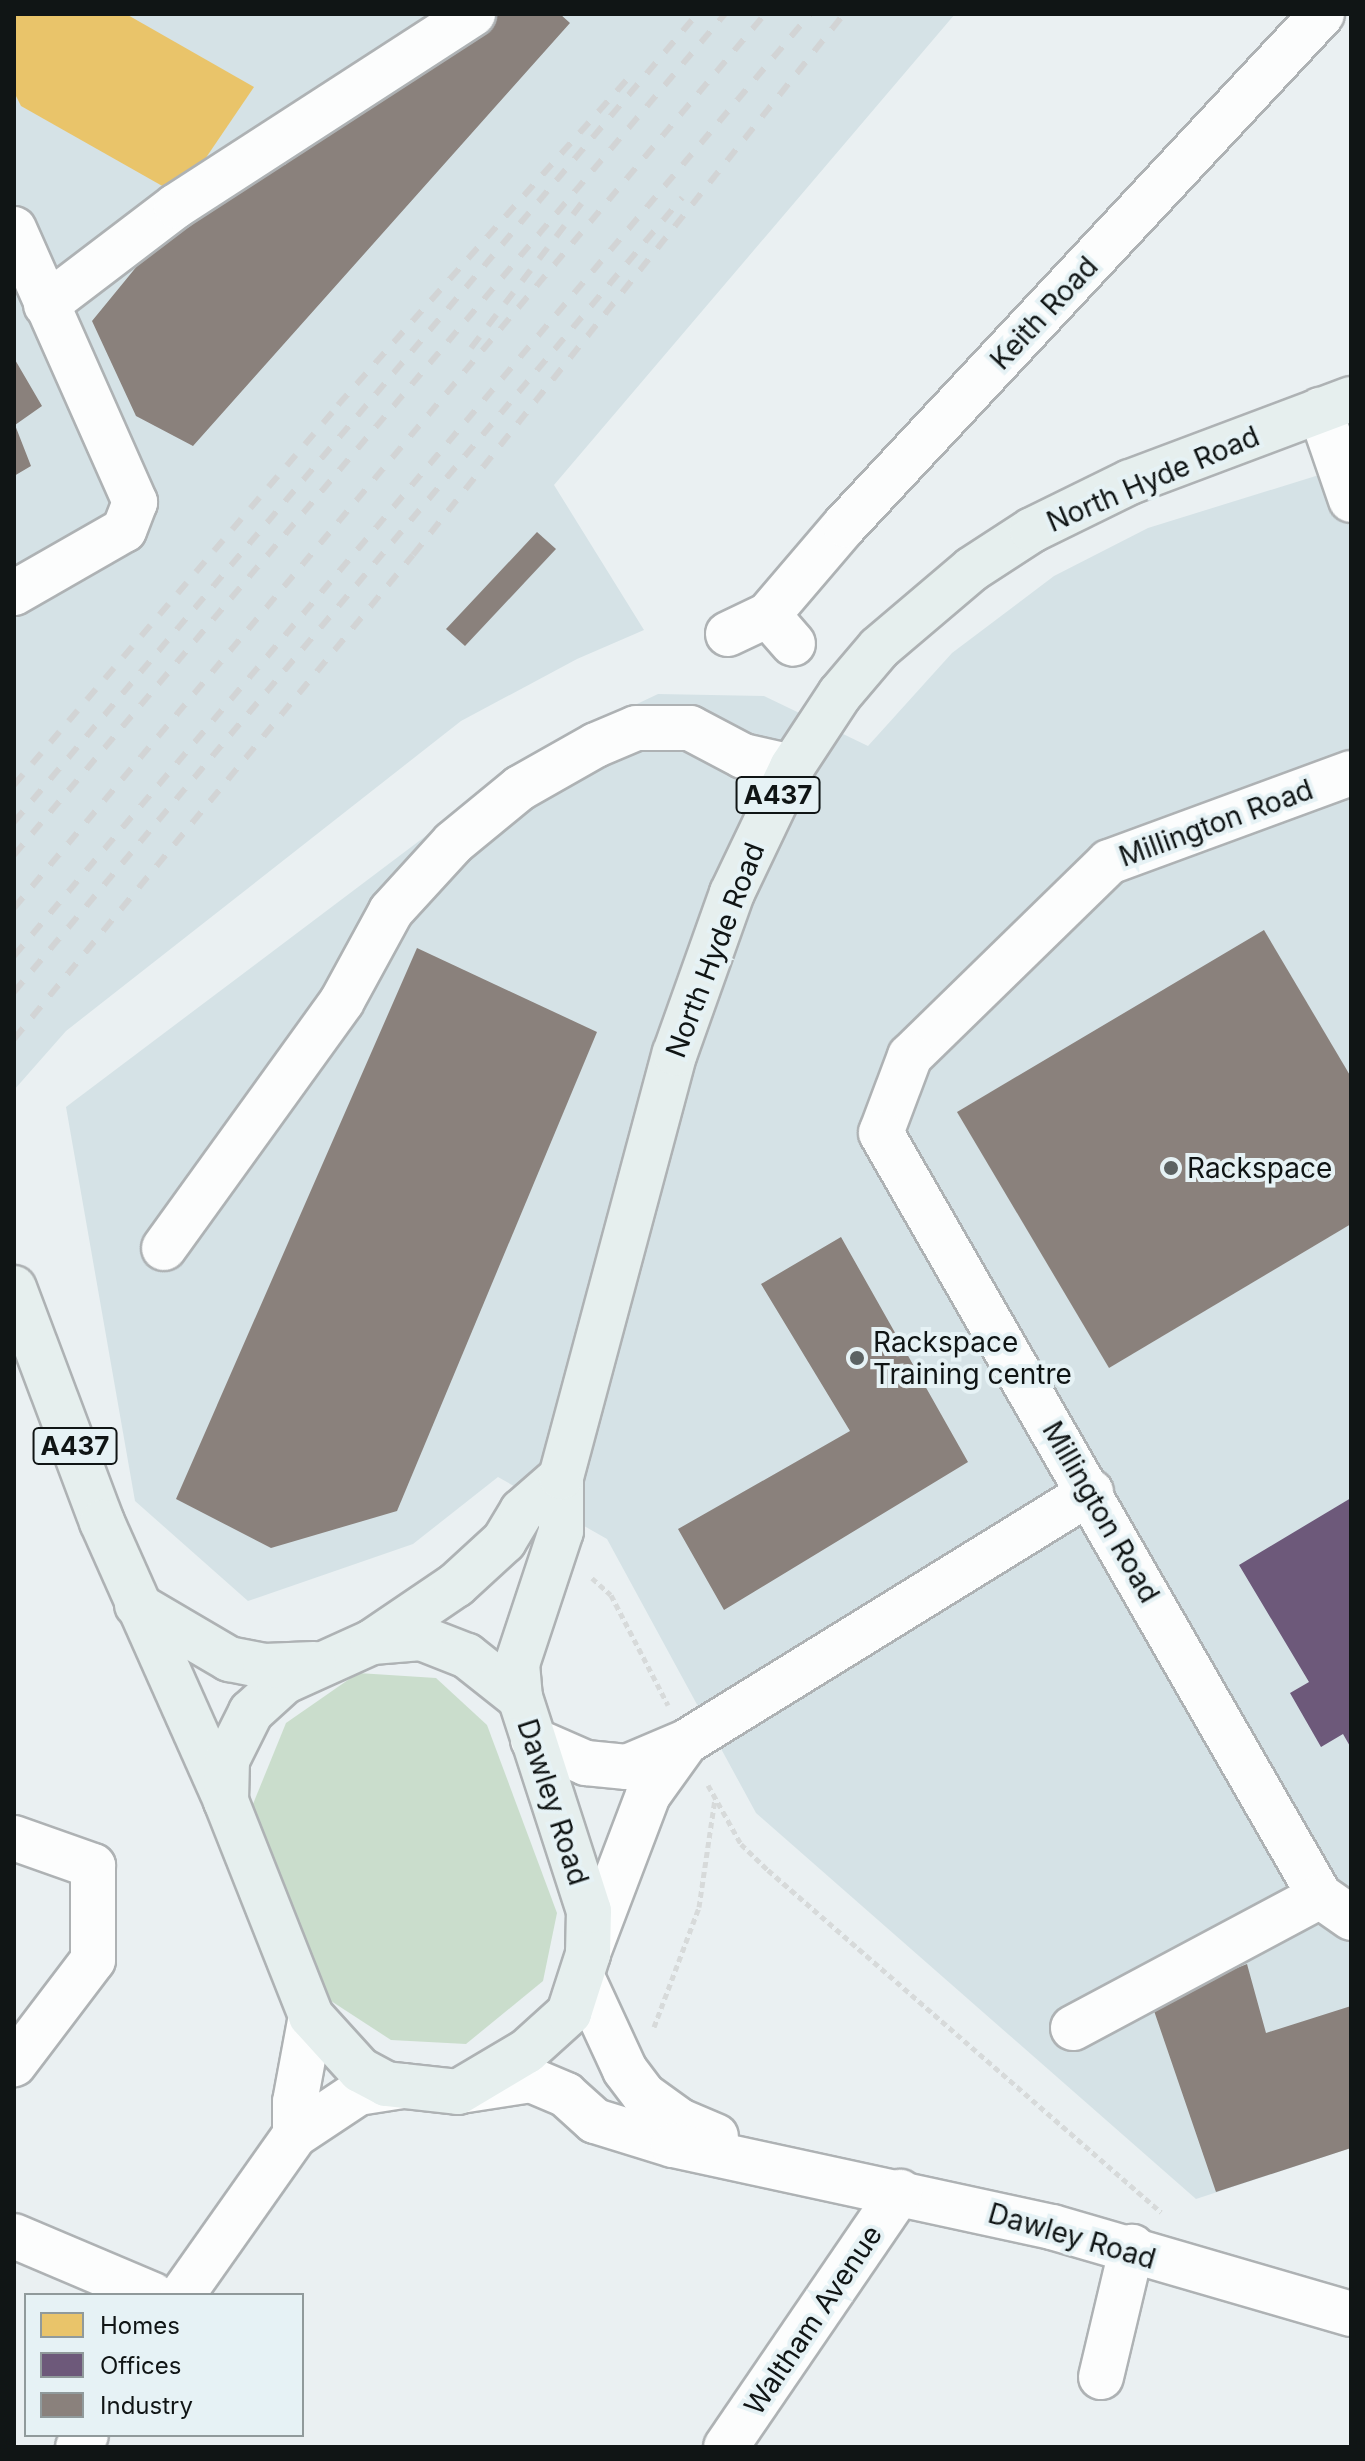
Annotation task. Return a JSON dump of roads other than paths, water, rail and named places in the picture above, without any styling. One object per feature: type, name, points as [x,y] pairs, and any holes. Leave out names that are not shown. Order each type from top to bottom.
[{"type":"main road","name":"North Hyde Road","points":[[520,1698],[517,1664],[561,1531],[561,1477],[679,1040],[732,893],[792,767],[840,694],[879,648],[972,569],[1032,530],[1130,482],[1335,404]]},
{"type":"main road","name":"Dawley Road","points":[[14,1288],[137,1605],[226,1801],[311,2016],[360,2070],[402,2086],[458,2092],[549,2035],[569,2013],[585,1966],[589,1911],[520,1698],[467,1656],[421,1638],[372,1642],[284,1682],[251,1712],[227,1760],[226,1801]]},
{"type":"main road","points":[[372,1642],[456,1585],[504,1541],[522,1511],[561,1477]]},
{"type":"main road","name":"Dawley Road","points":[[137,1605],[229,1659],[265,1666],[327,1661]]},
{"type":"street","points":[[46,305],[176,206],[473,14]]},
{"type":"street","name":"Keith Road","points":[[728,634],[781,629],[845,525],[1322,14]]},
{"type":"street","points":[[14,229],[29,253],[46,305],[135,511],[124,530],[14,593]]},
{"type":"street","points":[[1335,404],[1351,500]]},
{"type":"street","points":[[164,1248],[342,1001],[391,911],[453,843],[520,788],[596,745],[636,728],[690,728],[743,756],[792,767]]},
{"type":"street","name":"Millington Road","points":[[1335,1907],[881,1133],[910,1056],[1109,862],[1351,773]]},
{"type":"street","points":[[533,1740],[586,1763],[627,1767],[678,1727],[1091,1492]]},
{"type":"street","points":[[585,1966],[648,1795],[678,1727]]},
{"type":"street","points":[[14,1838],[93,1866],[93,1960],[14,2064]]},
{"type":"street","points":[[1073,2028],[1335,1907]]},
{"type":"street","name":"Dawley Road","points":[[585,1966],[621,2062],[644,2095],[680,2121],[790,2167]]},
{"type":"street","points":[[295,2135],[295,2102],[311,2016]]},
{"type":"street","name":"Dawley Road","points":[[458,2092],[531,2080],[566,2095],[595,2121],[673,2145],[900,2192],[1315,2299],[1351,2314]]},
{"type":"street","points":[[183,2293],[295,2135],[358,2093],[402,2086]]},
{"type":"street","name":"Waltham Avenue","points":[[726,2447],[900,2192]]},
{"type":"street","points":[[14,2236],[148,2293]]},
{"type":"street","points":[[1101,2377],[1150,2255]]},
{"type":"railway","points":[[14,822],[697,14]]},
{"type":"railway","points":[[14,855],[725,14]]},
{"type":"railway","points":[[14,908],[765,14]]},
{"type":"railway","points":[[14,956],[810,14]]},
{"type":"railway","points":[[14,1039],[413,555],[844,14]]},
{"type":"railway","points":[[14,785],[338,405],[633,73]]},
{"type":"railway","points":[[14,992],[682,198]]},
{"type":"railway","points":[[471,348],[585,199]]},
{"type":"place","name":"Rackspace","points":[[1171,1168]]},
{"type":"place","name":"Rackspace Training centre","points":[[857,1358]]}]
